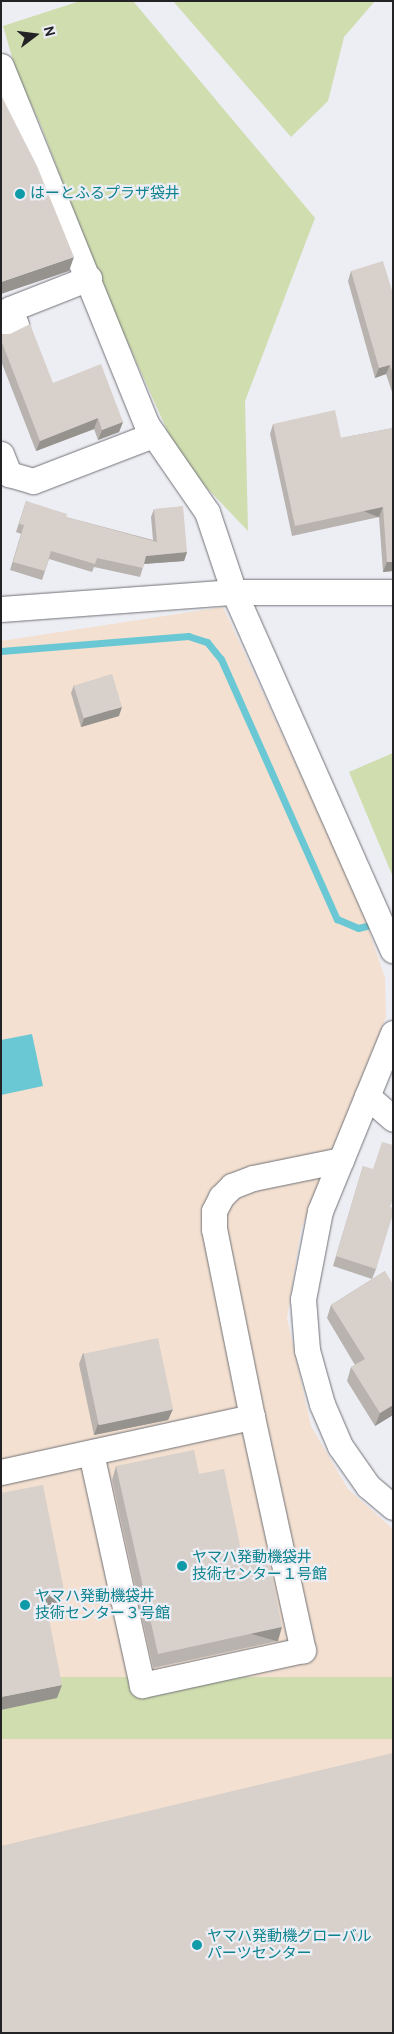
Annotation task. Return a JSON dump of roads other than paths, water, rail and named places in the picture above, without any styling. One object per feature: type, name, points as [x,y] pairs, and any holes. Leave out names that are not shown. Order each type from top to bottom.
[{"type":"street","points":[[1,66],[153,435],[208,512],[234,592],[393,950]]},
{"type":"street","points":[[4,315],[89,278]]},
{"type":"street","points":[[3,461],[9,474],[32,481],[153,435]]},
{"type":"street","points":[[1,608],[234,592],[393,592]]},
{"type":"street","points":[[393,1033],[320,1211],[310,1253],[303,1299],[307,1350],[322,1404],[340,1446],[368,1486],[393,1507]]},
{"type":"street","points":[[367,1096],[393,1119]]},
{"type":"street","points":[[91,1453],[142,1685],[303,1650],[252,1417],[214,1229],[214,1211],[221,1196],[232,1186],[253,1178],[341,1160]]},
{"type":"street","points":[[1,1472],[252,1417]]},
{"type":"water","points":[[32,1034],[43,1086],[1,1095],[1,1040]]},
{"type":"waterway","points":[[1,651],[188,636],[207,642],[221,659],[337,919],[358,928],[375,924]]},
{"type":"place","name":"はーとふるプラザ袋井","points":[[20,194]]},
{"type":"place","name":"ヤマハ発動機袋井 技術センター１号館","points":[[182,1566]]},
{"type":"place","name":"ヤマハ発動機袋井 技術センター３号館","points":[[25,1605]]},
{"type":"place","name":"ヤマハ発動機グローバル パーツセンター","points":[[197,1945]]}]
